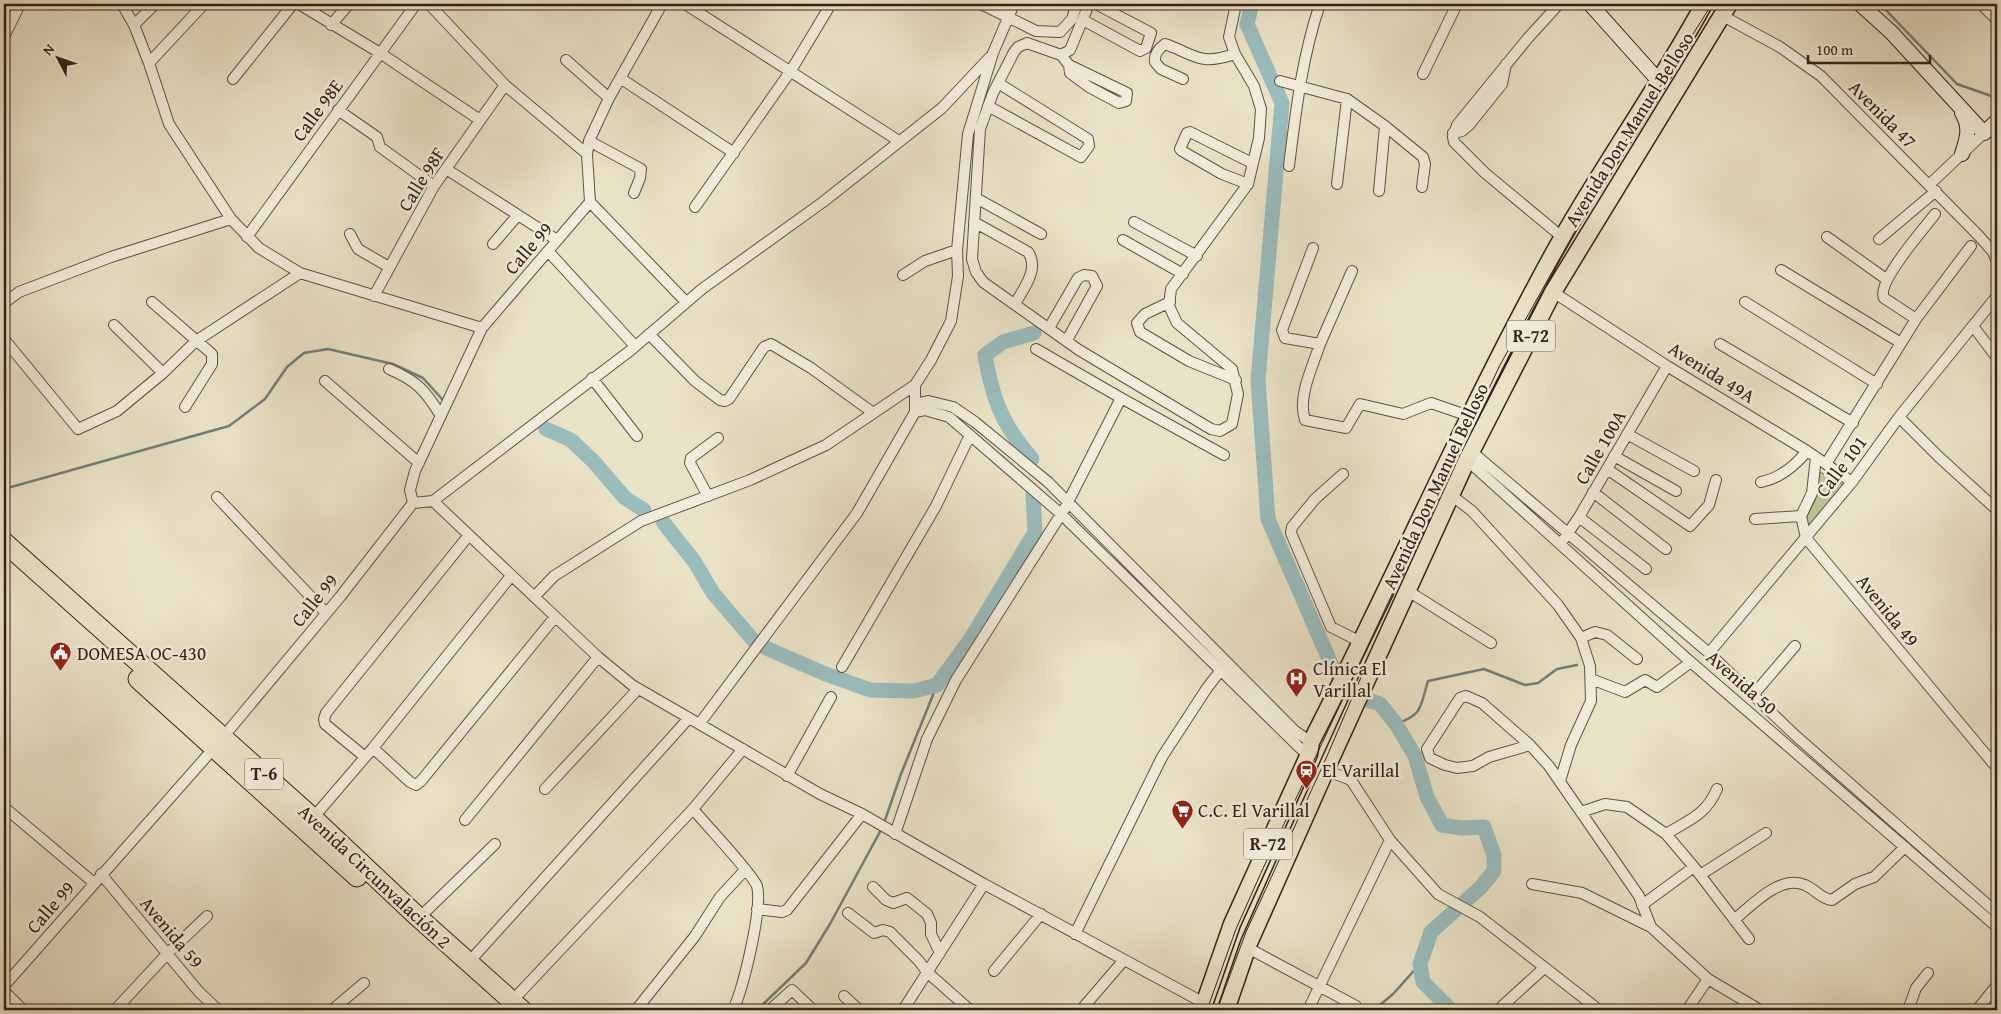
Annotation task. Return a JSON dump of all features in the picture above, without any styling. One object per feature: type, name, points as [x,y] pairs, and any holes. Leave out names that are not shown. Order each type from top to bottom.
[{"type":"highway","name":"Avenida Circunvalación 2","points":[[4,542],[218,743],[313,818],[419,918],[469,962],[513,1007]]},
{"type":"highway","name":"Avenida Circunvalación 2","points":[[4,558],[218,743],[513,1007]]},
{"type":"main road","name":"Avenida Don Manuel Belloso","points":[[1203,1007],[1232,924],[1310,748],[1469,416],[1562,237],[1704,4]]},
{"type":"main road","name":"Avenida Don Manuel Belloso","points":[[1226,1010],[1248,948],[1325,770],[1469,456],[1553,292],[1726,10]]},
{"type":"street","points":[[4,37],[20,4]]},
{"type":"street","points":[[122,4],[134,25],[149,63],[169,124],[231,219],[259,248],[300,273],[482,328]]},
{"type":"street","points":[[134,25],[155,4]]},
{"type":"street","points":[[149,63],[167,46],[204,4]]},
{"type":"street","points":[[233,79],[293,4]]},
{"type":"street","points":[[299,4],[380,53],[480,120]]},
{"type":"street","points":[[331,24],[349,4]]},
{"type":"street","name":"Calle 98E","points":[[247,237],[416,4]]},
{"type":"street","points":[[429,4],[505,85],[587,154]]},
{"type":"street","points":[[662,4],[609,98],[589,141],[587,154],[590,202],[686,302]]},
{"type":"street","points":[[685,4],[899,142]]},
{"type":"street","points":[[695,208],[790,72],[831,4]]},
{"type":"street","points":[[981,4],[1036,31],[1060,32],[1072,20],[1077,4]]},
{"type":"street","points":[[534,597],[554,576],[641,521],[750,480],[826,445],[872,412],[915,385],[931,360],[951,321],[958,276],[957,250],[968,134],[994,53],[1014,4]]},
{"type":"street","points":[[1061,54],[1070,50],[1089,4]]},
{"type":"street","points":[[1083,20],[1140,51],[1146,48],[1151,33],[1096,4]]},
{"type":"street","points":[[1069,65],[1070,73],[1089,87],[1120,103],[1126,101],[1127,93],[1069,65],[1061,54],[1027,43],[1018,47],[998,84],[980,129],[972,258],[976,272],[983,282],[1079,350],[1211,429],[1226,429],[1232,424],[1238,394],[1232,369],[1220,357],[1177,324],[1173,317],[1170,302],[1171,289],[1248,184],[1259,138],[1261,109],[1254,86],[1235,54],[1230,37],[1236,4]]},
{"type":"street","points":[[1289,166],[1299,84],[1308,38],[1320,4]]},
{"type":"street","points":[[1422,74],[1457,4]]},
{"type":"street","points":[[1559,4],[1506,64],[1457,125],[1453,133],[1454,142],[1485,173],[1562,237]]},
{"type":"street","points":[[1590,4],[1658,80]]},
{"type":"street","points":[[1860,4],[1891,32],[1984,133]]},
{"type":"street","points":[[1981,4],[1997,20]]},
{"type":"street","name":"Avenida 47","points":[[1726,10],[1821,76],[1933,188],[1993,252],[1997,262]]},
{"type":"street","points":[[1032,45],[1036,31]]},
{"type":"street","points":[[1183,79],[1161,69],[1155,62],[1154,58],[1159,49],[1165,44],[1202,60],[1217,60],[1235,54]]},
{"type":"street","points":[[413,503],[433,501],[635,346],[702,288],[824,202],[942,108],[994,53]]},
{"type":"street","points":[[566,60],[609,98]]},
{"type":"street","points":[[620,78],[734,153]]},
{"type":"street","points":[[1280,81],[1299,84],[1347,99],[1386,126],[1423,157],[1425,164],[1422,187]]},
{"type":"street","points":[[988,106],[1081,157],[1089,146],[1088,139],[998,84]]},
{"type":"street","name":"Calle 98F","points":[[374,296],[434,186],[505,85]]},
{"type":"street","points":[[1337,184],[1347,99]]},
{"type":"street","points":[[1960,108],[1979,117],[1997,115]]},
{"type":"street","points":[[1960,108],[1968,123],[1968,132],[1962,154]]},
{"type":"street","points":[[338,110],[377,137],[380,147],[434,186]]},
{"type":"street","points":[[1879,239],[1933,188],[1962,154],[1997,120]]},
{"type":"street","points":[[1380,191],[1386,126]]},
{"type":"street","points":[[1248,184],[1222,174],[1182,151],[1180,145],[1187,133],[1190,132],[1252,163]]},
{"type":"street","points":[[589,141],[640,169],[640,178],[634,193]]},
{"type":"street","points":[[446,169],[557,240]]},
{"type":"street","points":[[976,198],[1041,234]]},
{"type":"street","name":"Calle 99","points":[[4,986],[218,743],[326,613],[413,503],[410,490],[419,463],[482,328],[590,202]]},
{"type":"street","points":[[1916,319],[1884,298],[1882,292],[1886,279],[1935,214]]},
{"type":"street","points":[[493,244],[518,216]]},
{"type":"street","points":[[4,304],[19,292],[111,257],[231,219]]},
{"type":"street","points":[[974,222],[1028,252],[1032,257],[1034,262],[1031,273],[1015,304]]},
{"type":"street","points":[[1134,222],[1197,256]]},
{"type":"street","points":[[350,234],[358,249],[389,268]]},
{"type":"street","points":[[1827,237],[1886,279]]},
{"type":"street","points":[[1123,240],[1183,274]]},
{"type":"street","points":[[1826,464],[1853,424],[1916,319],[1971,246]]},
{"type":"street","points":[[1313,248],[1282,330],[1285,338],[1320,344]]},
{"type":"street","points":[[903,275],[925,261],[957,250]]},
{"type":"street","points":[[548,251],[635,346]]},
{"type":"street","points":[[1781,270],[1901,343]]},
{"type":"street","points":[[1352,271],[1320,344],[1305,391],[1302,410],[1305,420],[1346,428],[1360,404],[1403,414],[1432,403],[1469,416]]},
{"type":"street","points":[[4,339],[78,429],[116,411],[163,373],[196,341],[300,273]]},
{"type":"street","points":[[1049,328],[1078,278],[1084,275],[1092,276],[1097,286],[1067,340]]},
{"type":"street","name":"Avenida 49A","points":[[1553,292],[1667,366],[1811,454],[1852,482]]},
{"type":"street","name":"Calle 101","points":[[1709,653],[1852,482],[1900,417],[1997,296]]},
{"type":"street","points":[[152,302],[212,354],[212,364],[186,407]]},
{"type":"street","points":[[1170,302],[1145,314],[1137,324],[1140,332],[1190,361],[1236,380]]},
{"type":"street","points":[[1745,302],[1876,384]]},
{"type":"street","points":[[114,325],[163,373]]},
{"type":"street","points":[[1973,326],[1997,358]]},
{"type":"street","points":[[650,334],[695,382],[720,400],[725,401],[729,399],[764,347],[771,344],[811,368],[872,412]]},
{"type":"street","points":[[1720,344],[1853,424]]},
{"type":"street","points":[[1036,349],[1224,455]]},
{"type":"street","name":"Calle 100A","points":[[1560,544],[1580,517],[1667,366]]},
{"type":"street","points":[[389,369],[412,379],[426,392],[441,416]]},
{"type":"street","points":[[592,378],[637,436]]},
{"type":"street","points":[[325,382],[419,463]]},
{"type":"street","points":[[700,723],[857,513],[915,408],[915,385]]},
{"type":"street","points":[[895,834],[927,739],[956,680],[1061,514],[1121,398]]},
{"type":"street","points":[[915,408],[928,401],[953,406],[1006,446],[1068,501],[1223,667]]},
{"type":"street","points":[[915,408],[949,417],[1061,514],[1223,667],[1295,731],[1310,748]]},
{"type":"street","points":[[1900,417],[1939,457],[1997,510]]},
{"type":"street","points":[[1627,434],[1694,471]]},
{"type":"street","points":[[842,667],[936,506],[970,436]]},
{"type":"street","points":[[708,496],[690,463],[690,458],[718,438]]},
{"type":"street","points":[[1761,482],[1773,479],[1811,454]]},
{"type":"street","points":[[1756,519],[1801,516],[1812,493],[1811,454]]},
{"type":"street","name":"Avenida 50","points":[[1469,456],[1568,535],[1709,653],[1803,742],[1997,913]]},
{"type":"street","name":"Avenida 50","points":[[1469,456],[1560,544],[1691,662],[1997,927]]},
{"type":"street","points":[[1614,456],[1676,491]]},
{"type":"street","points":[[1607,469],[1690,526],[1709,505],[1716,480]]},
{"type":"street","points":[[1344,474],[1316,499],[1292,528],[1291,533],[1331,627],[1361,642]]},
{"type":"street","points":[[1593,492],[1666,549]]},
{"type":"street","points":[[1451,495],[1472,511],[1558,605],[1581,638],[1592,680],[1590,701],[1571,745],[1560,781]]},
{"type":"street","points":[[217,497],[326,613]]},
{"type":"street","points":[[433,501],[510,576],[598,657],[638,689],[700,723],[787,776],[862,814],[984,884],[1124,960],[1203,1007]]},
{"type":"street","name":"Avenida 49","points":[[1801,516],[1806,538],[1997,768]]},
{"type":"street","points":[[1580,517],[1646,569]]},
{"type":"street","points":[[365,758],[325,724],[326,713],[469,535]]},
{"type":"street","points":[[313,818],[365,758],[510,576]]},
{"type":"street","points":[[1408,591],[1490,643]]},
{"type":"street","points":[[373,748],[410,782],[416,785],[555,617]]},
{"type":"street","points":[[1581,638],[1595,632],[1607,636],[1638,659]]},
{"type":"street","points":[[1754,694],[1796,646]]},
{"type":"street","points":[[465,820],[598,657]]},
{"type":"street","points":[[1592,680],[1625,692],[1645,680],[1657,687],[1691,662]]},
{"type":"street","points":[[1075,934],[1162,757],[1223,667]]},
{"type":"street","points":[[546,789],[638,689]]},
{"type":"street","points":[[1530,745],[1489,757],[1473,766],[1457,768],[1445,766],[1430,758],[1427,749],[1460,698],[1466,696],[1482,703],[1530,745],[1549,766],[1611,853],[1642,905],[1651,927]]},
{"type":"street","points":[[787,776],[831,697]]},
{"type":"street","points":[[469,962],[689,718]]},
{"type":"street","points":[[513,1007],[693,809],[743,749]]},
{"type":"street","points":[[1325,770],[1351,780],[1390,840],[1438,894],[1480,917],[1599,1010]]},
{"type":"street","points":[[1666,834],[1710,806],[1717,790]]},
{"type":"street","points":[[1581,812],[1605,804],[1627,806],[1666,834],[1749,939]]},
{"type":"street","points":[[4,807],[94,883]]},
{"type":"street","points":[[693,809],[745,870],[757,887],[758,909],[734,1010]]},
{"type":"street","points":[[758,909],[782,912],[787,910],[862,814]]},
{"type":"street","points":[[1642,905],[1697,871],[1766,833]]},
{"type":"street","points":[[1308,1010],[1390,840]]},
{"type":"street","points":[[419,918],[495,844]]},
{"type":"street","points":[[1734,920],[1775,888],[1790,884],[1802,883],[1814,889],[1822,897],[1832,900],[1855,884],[1874,877],[1905,847]]},
{"type":"street","points":[[636,1010],[695,936],[720,896],[745,870]]},
{"type":"street","name":"Avenida 59","points":[[101,874],[199,992],[218,1010]]},
{"type":"street","points":[[903,1010],[984,884]]},
{"type":"street","points":[[1532,884],[1582,893],[1651,927],[1708,980],[1760,1010]]},
{"type":"street","points":[[874,887],[886,900],[893,903],[907,898],[927,914],[931,923],[931,934],[940,953]]},
{"type":"street","points":[[848,913],[874,933],[883,930],[890,932],[919,961],[927,972],[970,1010]]},
{"type":"street","points":[[994,971],[1041,914]]},
{"type":"street","points":[[115,1010],[167,954],[207,916]]},
{"type":"street","points":[[1248,948],[1356,1006]]},
{"type":"street","points":[[1081,1010],[1124,960]]},
{"type":"street","points":[[1498,1010],[1544,968]]},
{"type":"street","points":[[1908,1010],[1916,988],[1928,973]]},
{"type":"street","points":[[1687,1010],[1708,980]]},
{"type":"street","points":[[332,1010],[364,983]]},
{"type":"street","points":[[1977,1010],[1997,985]]},
{"type":"street","points":[[770,1010],[792,990],[813,1010]]},
{"type":"street","points":[[4,991],[24,1010]]},
{"type":"street","points":[[844,996],[859,1010]]},
{"type":"green space","points":[[1820,472],[1844,485],[1810,525],[1805,520],[1815,501]]},
{"type":"waterway","points":[[1252,4],[1247,24],[1282,103],[1258,380],[1268,519],[1332,666],[1349,694],[1380,704],[1396,724],[1415,756],[1427,797],[1442,825],[1462,828],[1484,827],[1494,855],[1494,871],[1481,887],[1431,932],[1420,964],[1423,982],[1451,1010]]},
{"type":"waterway","points":[[1880,4],[1957,84],[1997,98]]},
{"type":"waterway","points":[[1032,459],[1013,434],[1000,411],[995,399],[985,355],[1003,342],[1034,333]]},
{"type":"waterway","points":[[4,489],[229,426],[265,399],[287,367],[304,353],[328,349],[393,364],[423,378],[442,399]]},
{"type":"waterway","points":[[546,429],[571,440],[594,462],[625,498],[644,510]]},
{"type":"waterway","points":[[766,648],[823,673],[870,690],[914,691],[937,685],[970,640],[1035,532],[1033,494]]},
{"type":"waterway","points":[[663,522],[694,561],[713,593],[753,640]]},
{"type":"waterway","points":[[1396,724],[1405,721],[1419,709],[1428,681],[1484,669],[1525,685],[1538,683],[1557,669],[1577,665]]},
{"type":"waterway","points":[[884,823],[901,774],[937,685]]},
{"type":"waterway","points":[[757,1010],[806,963],[830,924],[882,828]]},
{"type":"waterway","points":[[1374,1010],[1393,994],[1420,964]]},
{"type":"tram line","points":[[1207,1010],[1236,929],[1260,875],[1500,365],[1625,142],[1712,4]]},
{"type":"tram line","points":[[1217,1010],[1246,932],[1324,763],[1362,675]]},
{"type":"place","name":"DOMESA OC-430","points":[[61,672]]},
{"type":"place","name":"Clínica El Varillal","points":[[1297,698]]},
{"type":"place","name":"El Varillal","points":[[1306,789]]},
{"type":"place","name":"C.C. El Varillal","points":[[1182,829]]}]
